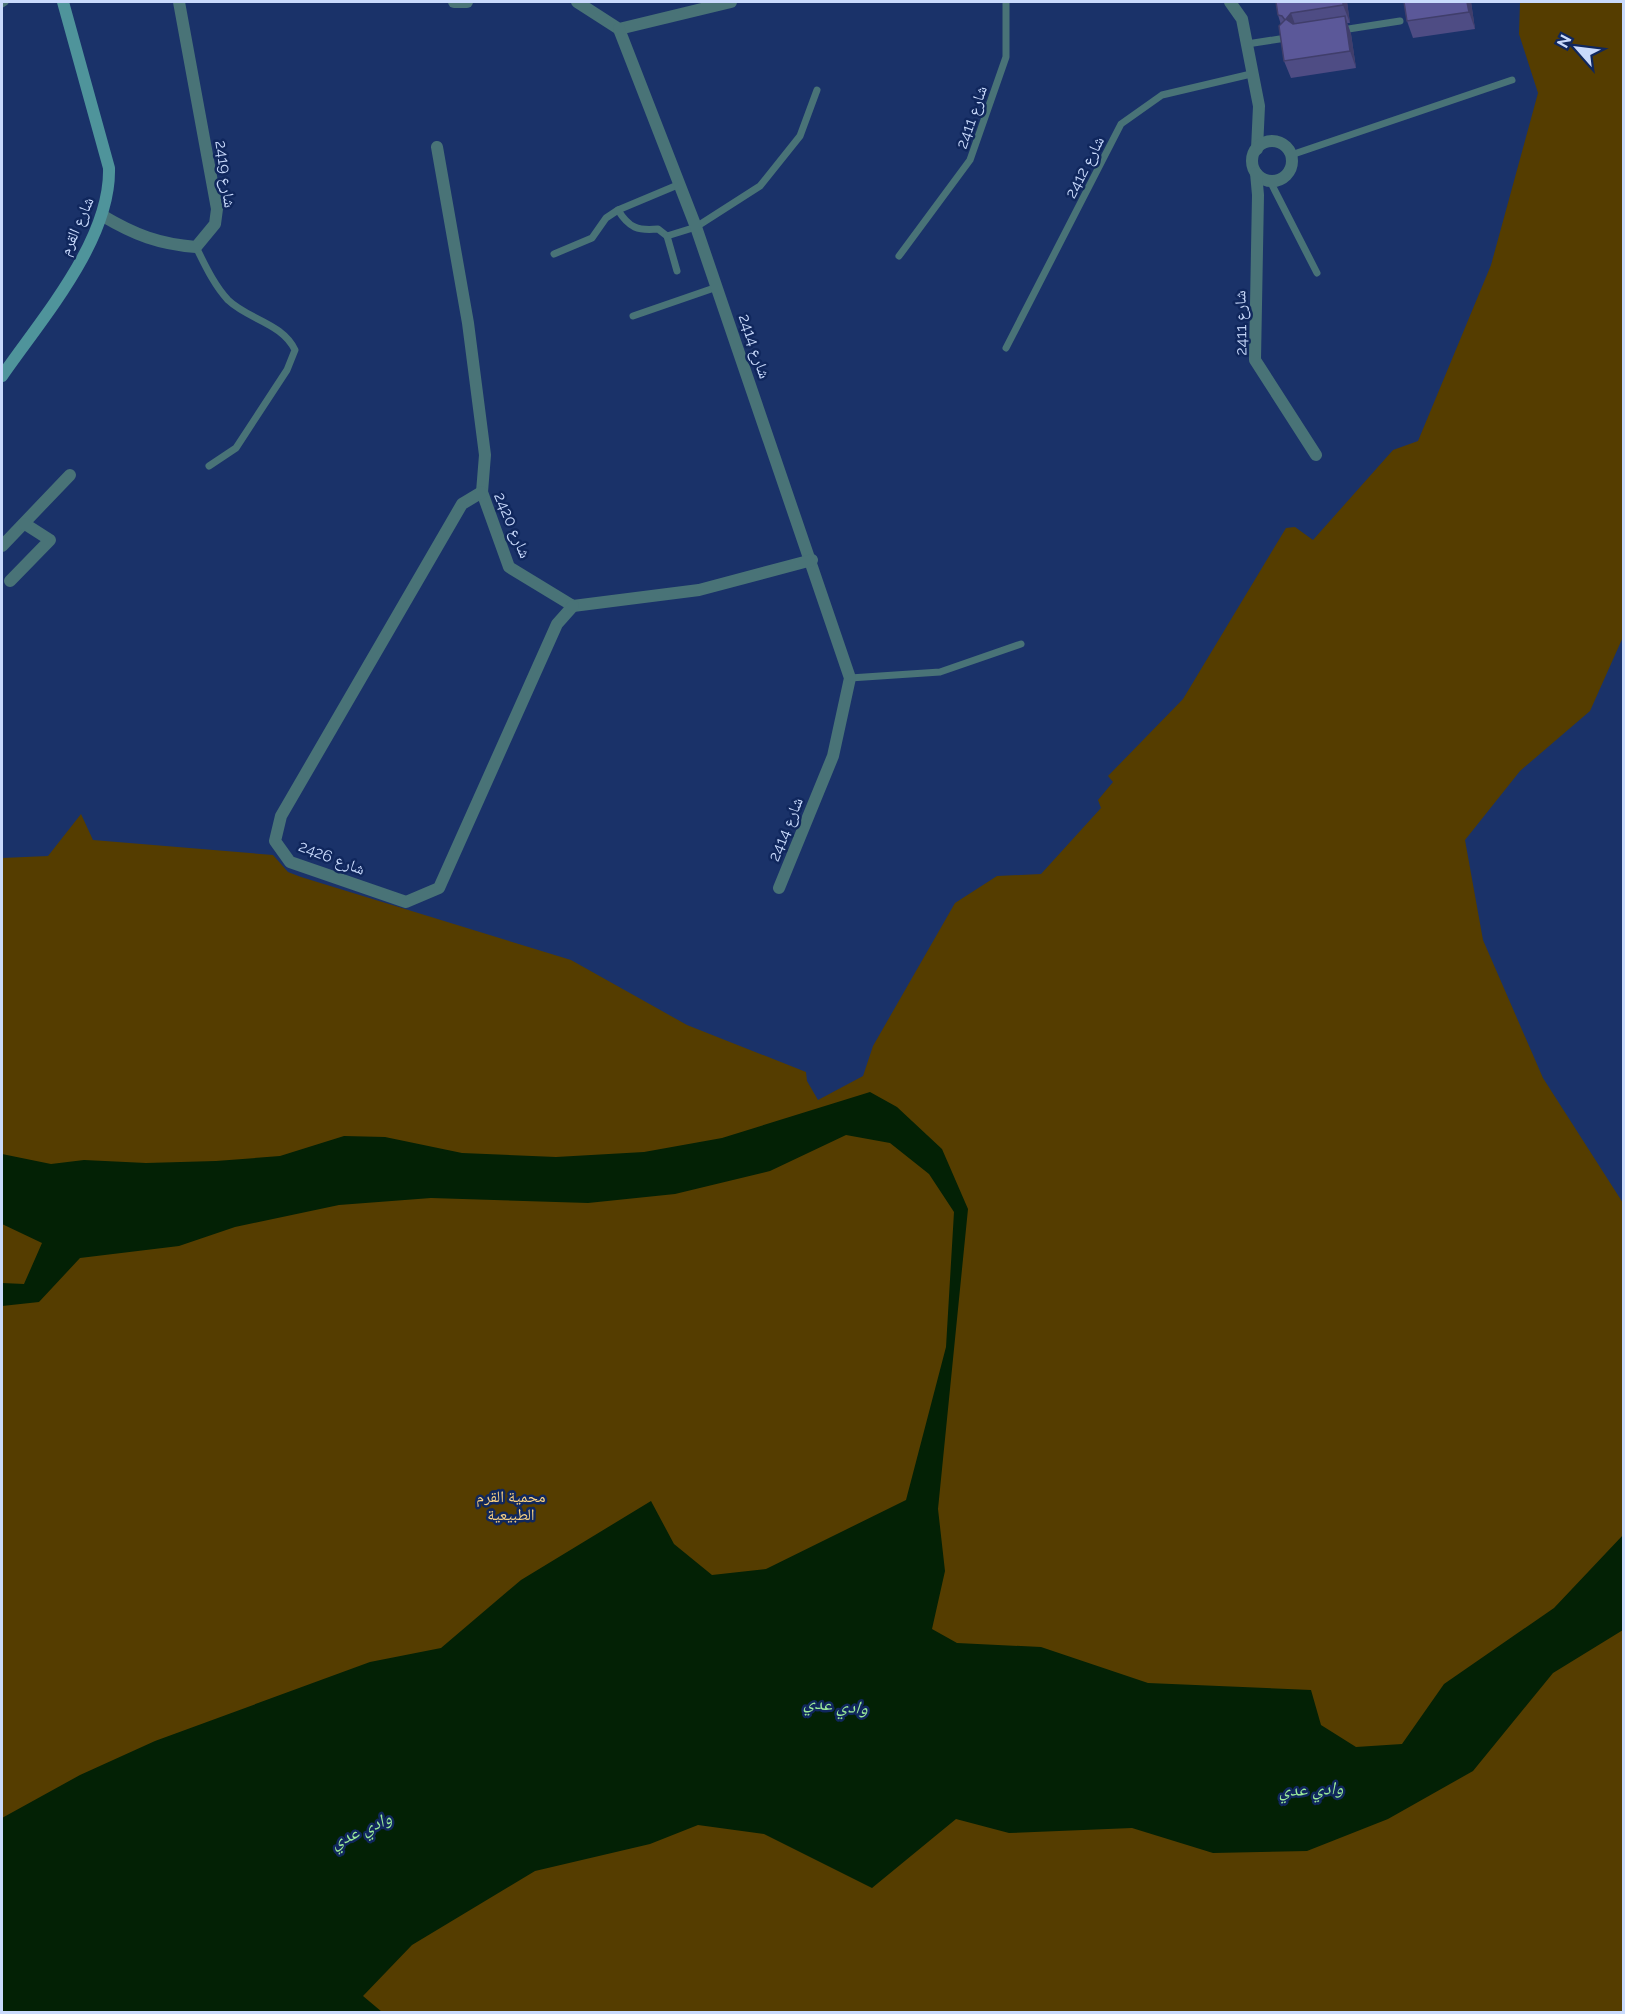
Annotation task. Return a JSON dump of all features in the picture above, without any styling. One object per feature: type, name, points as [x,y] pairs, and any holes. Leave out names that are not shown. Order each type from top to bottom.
[{"type":"main road","name":"شارع القرم","points":[[2,376],[72,273],[103,216],[109,189],[108,168],[63,2]]},
{"type":"street","name":"2419 شارع","points":[[179,2],[218,210],[207,238],[196,247]]},
{"type":"street","points":[[454,2],[467,2]]},
{"type":"street","points":[[577,2],[619,29],[731,2]]},
{"type":"street","points":[[1230,2],[1242,19],[1251,74],[1259,105],[1257,149],[1252,162],[1256,173],[1270,181],[1281,179],[1288,172],[1291,155],[1278,143],[1265,143],[1257,149]]},
{"type":"street","name":"2414 شارع","points":[[619,29],[696,227],[812,560],[850,678],[833,756],[779,888]]},
{"type":"street","name":"2420 شارع","points":[[437,147],[468,323],[485,455],[482,492],[509,567],[573,606]]},
{"type":"street","name":"شارع 2411","points":[[1256,173],[1255,360],[1316,455]]},
{"type":"street","points":[[103,216],[132,234],[169,244],[196,247]]},
{"type":"street","points":[[2,546],[70,475]]},
{"type":"street","name":"2426 شارع","points":[[482,492],[462,504],[281,816],[275,841],[290,862],[406,902],[439,888],[557,624],[573,606]]},
{"type":"street","points":[[10,581],[50,540],[25,524]]},
{"type":"street","points":[[573,606],[699,590],[812,560]]},
{"type":"lane","name":"2411 شارع","points":[[899,256],[970,160],[1006,57],[1006,2]]},
{"type":"lane","points":[[1332,31],[1400,21]]},
{"type":"lane","points":[[1247,44],[1286,38]]},
{"type":"lane","name":"2412 شارع","points":[[1006,348],[1120,124],[1162,95],[1251,74]]},
{"type":"lane","points":[[1291,155],[1512,80]]},
{"type":"lane","points":[[667,236],[696,227],[760,186],[800,136],[817,90]]},
{"type":"lane","points":[[1270,181],[1317,273]]},
{"type":"lane","points":[[554,254],[592,238],[606,218],[618,210],[680,184]]},
{"type":"lane","points":[[618,210],[626,225],[641,231],[658,229],[667,236],[677,271]]},
{"type":"lane","points":[[196,247],[208,272],[229,300],[290,338],[295,350],[287,370],[236,448],[210,466]]},
{"type":"lane","points":[[633,316],[717,287]]},
{"type":"lane","points":[[850,678],[940,672],[1021,644]]},
{"type":"green space","name":"محمية القرم الطبيعية","points":[[1520,2],[1623,2],[1623,637],[1590,711],[1520,771],[1465,840],[1483,940],[1543,1078],[1623,1203],[1623,2012],[2,2012],[2,858],[48,856],[81,814],[93,840],[273,855],[288,872],[301,877],[571,960],[687,1025],[806,1072],[807,1081],[818,1100],[863,1076],[873,1046],[955,903],[997,876],[1041,874],[1101,808],[1098,800],[1113,782],[1108,776],[1183,699],[1286,528],[1295,527],[1313,540],[1393,450],[1418,441],[1491,265],[1538,93],[1519,34]]},
{"type":"water","name":"وادي عدي","points":[[870,1092],[897,1107],[942,1149],[968,1209],[938,1509],[945,1571],[932,1629],[957,1643],[1041,1647],[1148,1683],[1311,1690],[1321,1725],[1356,1747],[1402,1744],[1444,1684],[1554,1608],[1623,1535],[1623,1630],[1553,1673],[1473,1771],[1388,1819],[1307,1851],[1213,1853],[1132,1828],[1009,1833],[956,1819],[872,1888],[764,1834],[698,1825],[650,1844],[535,1871],[412,1945],[363,1996],[382,2012],[2,2012],[2,1818],[80,1775],[155,1741],[370,1662],[441,1648],[521,1580],[651,1501],[674,1544],[712,1575],[766,1569],[906,1500],[946,1347],[954,1212],[929,1174],[890,1143],[846,1135],[770,1171],[675,1194],[588,1203],[431,1198],[339,1205],[235,1227],[179,1246],[80,1258],[39,1302],[2,1306],[2,1283],[24,1284],[42,1243],[2,1224],[2,1154],[51,1164],[84,1160],[146,1163],[216,1161],[280,1156],[344,1136],[385,1137],[462,1153],[556,1157],[644,1152],[722,1138]]},
{"type":"building","points":[[1276,2],[1343,2],[1343,5],[1291,13],[1286,19],[1293,24],[1345,16],[1350,51],[1284,61],[1279,26],[1285,20],[1278,15]]},
{"type":"building","points":[[1404,2],[1467,2],[1469,12],[1407,21]]}]
